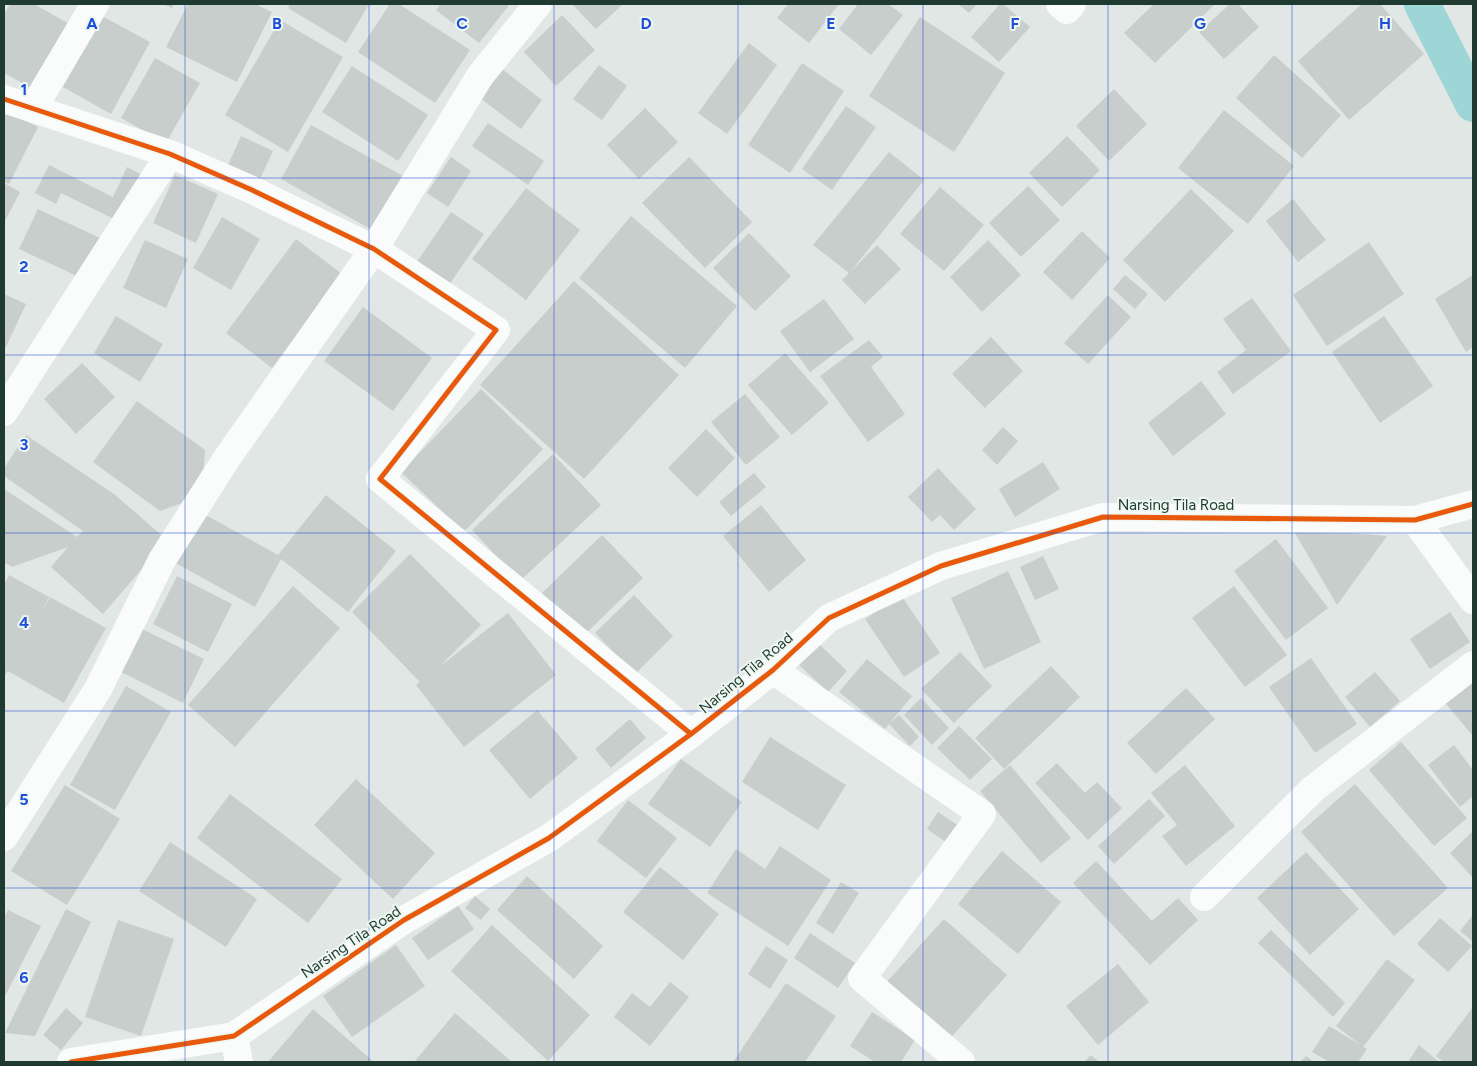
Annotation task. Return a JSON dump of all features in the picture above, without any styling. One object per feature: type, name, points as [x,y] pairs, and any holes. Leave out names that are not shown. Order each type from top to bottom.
[{"type":"street","points":[[34,107],[95,4]]},
{"type":"street","points":[[4,837],[98,689],[162,560],[227,458],[374,249],[480,76],[538,4]]},
{"type":"street","points":[[1060,4],[1067,10],[1072,4]]},
{"type":"street","points":[[4,99],[34,107],[170,154],[252,190],[374,249],[496,330],[380,479],[692,734]]},
{"type":"street","points":[[4,412],[170,154]]},
{"type":"street","name":"Narsing Tila Road","points":[[71,1062],[234,1036],[404,920],[549,838],[692,734],[773,670],[829,618],[941,566],[1103,517],[1415,520],[1473,504]]},
{"type":"street","points":[[1415,520],[1473,600]]},
{"type":"street","points":[[1204,897],[1314,790],[1473,664]]},
{"type":"street","points":[[773,670],[982,814],[862,978],[961,1062]]},
{"type":"street","points":[[234,1036],[239,1062]]},
{"type":"building","points":[[10,4],[34,4],[71,25],[35,90],[4,73],[4,15]]},
{"type":"building","points":[[163,4],[174,4],[172,8]]},
{"type":"building","points":[[188,4],[255,4],[272,12],[237,82],[166,47]]},
{"type":"building","points":[[290,4],[369,4],[346,43],[288,8]]},
{"type":"building","points":[[390,4],[399,4],[470,50],[435,103],[358,52]]},
{"type":"building","points":[[441,4],[510,4],[479,43],[436,10]]},
{"type":"building","points":[[572,4],[623,4],[596,29]]},
{"type":"building","points":[[788,4],[839,4],[809,43],[777,18]]},
{"type":"building","points":[[858,4],[888,4],[903,15],[871,55],[839,29]]},
{"type":"building","points":[[958,4],[977,4],[969,13]]},
{"type":"building","points":[[1000,4],[1003,4],[1030,27],[999,62],[971,37]]},
{"type":"building","points":[[1154,4],[1215,4],[1155,63],[1124,33]]},
{"type":"building","points":[[1230,4],[1238,4],[1259,27],[1224,59],[1199,32]]},
{"type":"building","points":[[1362,4],[1380,4],[1424,54],[1349,120],[1298,61]]},
{"type":"building","points":[[562,15],[595,50],[556,86],[524,52]]},
{"type":"building","points":[[102,16],[150,42],[111,114],[63,87]]},
{"type":"building","points":[[920,17],[1005,73],[954,152],[869,96]]},
{"type":"building","points":[[280,20],[343,57],[288,152],[225,115]]},
{"type":"building","points":[[749,43],[777,65],[727,134],[698,113]]},
{"type":"building","points":[[1274,55],[1341,115],[1302,158],[1236,98]]},
{"type":"building","points":[[155,58],[200,83],[166,143],[121,118]]},
{"type":"building","points":[[802,63],[844,91],[790,173],[748,145]]},
{"type":"building","points":[[599,65],[627,86],[602,120],[573,99]]},
{"type":"building","points":[[352,66],[428,115],[398,161],[322,112]]},
{"type":"building","points":[[502,69],[542,100],[521,129],[480,98]]},
{"type":"building","points":[[1114,89],[1147,124],[1109,161],[1076,126]]},
{"type":"building","points":[[846,106],[876,127],[832,190],[802,169]]},
{"type":"building","points":[[645,108],[678,142],[639,179],[607,145]]},
{"type":"building","points":[[4,110],[38,127],[9,184],[4,182]]},
{"type":"building","points":[[1224,110],[1294,166],[1248,224],[1178,168]]},
{"type":"building","points":[[488,123],[544,161],[528,185],[472,146]]},
{"type":"building","points":[[311,125],[403,176],[372,230],[281,179]]},
{"type":"building","points":[[241,136],[273,151],[260,179],[228,165]]},
{"type":"building","points":[[1067,136],[1100,170],[1062,207],[1029,173]]},
{"type":"building","points":[[889,152],[924,180],[851,271],[877,245],[901,269],[865,304],[842,280],[849,273],[813,245]]},
{"type":"building","points":[[451,157],[471,171],[448,207],[427,193]]},
{"type":"building","points":[[689,157],[752,222],[705,268],[642,203]]},
{"type":"building","points":[[49,165],[113,197],[127,167],[142,175],[120,222],[61,193],[56,204],[35,193]]},
{"type":"building","points":[[175,175],[218,194],[196,243],[153,223]]},
{"type":"building","points":[[4,183],[20,192],[4,223]]},
{"type":"building","points":[[1028,186],[1060,220],[1021,257],[989,223]]},
{"type":"building","points":[[940,187],[984,225],[944,271],[900,234]]},
{"type":"building","points":[[526,188],[580,230],[526,300],[472,259]]},
{"type":"building","points":[[1191,189],[1234,231],[1165,302],[1123,260]]},
{"type":"building","points":[[1293,199],[1326,240],[1298,262],[1266,221]]},
{"type":"building","points":[[38,209],[102,239],[83,279],[19,249]]},
{"type":"building","points":[[451,212],[484,234],[447,288],[414,266]]},
{"type":"building","points":[[631,216],[737,306],[685,368],[579,278]]},
{"type":"building","points":[[222,217],[260,239],[231,290],[193,268]]},
{"type":"building","points":[[1082,231],[1110,258],[1072,300],[1043,272]]},
{"type":"building","points":[[749,233],[791,276],[755,311],[713,268]]},
{"type":"building","points":[[296,239],[342,274],[272,368],[226,333]]},
{"type":"building","points":[[145,240],[188,259],[166,308],[123,288]]},
{"type":"building","points":[[988,240],[1021,275],[982,312],[950,277]]},
{"type":"building","points":[[1369,242],[1404,294],[1327,346],[1293,295]]},
{"type":"building","points":[[1125,275],[1148,294],[1135,309],[1113,289]]},
{"type":"building","points":[[1473,275],[1473,347],[1466,352],[1435,299]]},
{"type":"building","points":[[574,281],[679,375],[584,479],[480,385]]},
{"type":"building","points":[[4,294],[26,304],[4,351]]},
{"type":"building","points":[[1108,295],[1131,317],[1088,364],[1064,343]]},
{"type":"building","points":[[1252,298],[1291,351],[1233,394],[1217,372],[1246,350],[1223,319]]},
{"type":"building","points":[[824,299],[854,339],[810,372],[780,331]]},
{"type":"building","points":[[363,307],[432,358],[393,411],[324,361]]},
{"type":"building","points":[[116,316],[163,344],[140,382],[94,353]]},
{"type":"building","points":[[1384,316],[1433,386],[1380,423],[1332,352]]},
{"type":"building","points":[[991,337],[1023,371],[985,408],[952,374]]},
{"type":"building","points":[[869,340],[883,357],[871,367],[905,414],[868,442],[820,376]]},
{"type":"building","points":[[785,353],[829,403],[792,435],[748,385]]},
{"type":"building","points":[[82,363],[115,397],[76,434],[44,399]]},
{"type":"building","points":[[1201,381],[1226,414],[1173,456],[1148,423]]},
{"type":"building","points":[[481,389],[543,449],[464,532],[401,472]]},
{"type":"building","points":[[745,394],[780,437],[746,465],[711,422]]},
{"type":"building","points":[[137,401],[205,450],[203,478],[185,502],[160,511],[93,462]]},
{"type":"building","points":[[1003,427],[1018,441],[997,465],[982,450]]},
{"type":"building","points":[[706,429],[735,458],[697,497],[668,468]]},
{"type":"building","points":[[26,435],[114,494],[167,540],[103,614],[51,567],[68,547],[12,567],[4,562],[4,489],[77,537],[83,531],[4,476],[4,468]]},
{"type":"building","points":[[553,454],[601,505],[520,581],[472,530]]},
{"type":"building","points":[[1043,462],[1060,489],[1015,517],[999,489]]},
{"type":"building","points":[[938,468],[976,509],[954,530],[940,515],[932,522],[908,497]]},
{"type":"building","points":[[754,473],[766,487],[731,516],[719,502]]},
{"type":"building","points":[[326,495],[396,551],[348,612],[281,559],[255,607],[174,562],[202,513],[278,555]]},
{"type":"building","points":[[761,505],[806,560],[769,592],[723,536]]},
{"type":"building","points":[[1292,528],[1387,536],[1337,605]]},
{"type":"building","points":[[602,535],[643,578],[583,636],[542,593]]},
{"type":"building","points":[[1276,539],[1328,608],[1286,640],[1234,571]]},
{"type":"building","points":[[410,554],[481,625],[439,667],[508,613],[556,675],[464,747],[416,685],[420,682],[352,612]]},
{"type":"building","points":[[1043,556],[1059,589],[1035,600],[1020,567]]},
{"type":"building","points":[[1008,571],[1041,642],[984,669],[951,598]]},
{"type":"building","points":[[9,575],[49,597],[40,615],[50,597],[106,628],[64,703],[8,671],[4,676],[4,585]]},
{"type":"building","points":[[177,576],[232,604],[208,652],[153,624]]},
{"type":"building","points":[[293,586],[340,628],[235,747],[188,705]]},
{"type":"building","points":[[1234,586],[1287,655],[1245,687],[1192,618]]},
{"type":"building","points":[[634,595],[673,636],[635,674],[595,633]]},
{"type":"building","points":[[901,595],[940,653],[904,677],[865,619]]},
{"type":"building","points":[[1450,612],[1470,642],[1430,669],[1410,639]]},
{"type":"building","points":[[142,629],[204,659],[183,703],[121,672]]},
{"type":"building","points":[[817,642],[847,671],[828,692],[797,663]]},
{"type":"building","points":[[960,652],[992,686],[954,723],[921,689]]},
{"type":"building","points":[[1311,658],[1357,724],[1315,753],[1269,687]]},
{"type":"building","points":[[867,659],[912,696],[885,729],[839,692]]},
{"type":"building","points":[[1051,666],[1080,697],[1004,769],[975,738]]},
{"type":"building","points":[[1473,671],[1473,736],[1441,698]]},
{"type":"building","points":[[1375,672],[1400,701],[1370,727],[1345,697]]},
{"type":"building","points":[[126,686],[171,712],[115,810],[70,785]]},
{"type":"building","points":[[1186,688],[1215,719],[1156,774],[1127,743]]},
{"type":"building","points":[[921,698],[949,728],[932,745],[904,715]]},
{"type":"building","points":[[537,710],[578,758],[530,799],[489,750]]},
{"type":"building","points":[[899,715],[919,737],[910,746],[889,724]]},
{"type":"building","points":[[630,719],[646,738],[611,768],[595,749]]},
{"type":"building","points":[[959,726],[992,759],[970,780],[937,748]]},
{"type":"building","points":[[770,737],[846,785],[818,830],[742,782]]},
{"type":"building","points":[[1401,742],[1467,818],[1434,846],[1369,770]]},
{"type":"building","points":[[1454,745],[1473,770],[1473,796],[1460,807],[1428,765]]},
{"type":"building","points":[[681,759],[742,802],[710,847],[648,804]]},
{"type":"building","points":[[1057,763],[1085,793],[1097,782],[1122,808],[1088,840],[1035,783]]},
{"type":"building","points":[[1010,765],[1071,838],[1041,863],[980,791]]},
{"type":"building","points":[[1185,765],[1235,826],[1186,866],[1162,836],[1177,825],[1151,793]]},
{"type":"building","points":[[356,779],[435,853],[393,899],[314,825]]},
{"type":"building","points":[[1355,784],[1448,888],[1394,936],[1301,832]]},
{"type":"building","points":[[65,785],[120,819],[67,905],[11,871]]},
{"type":"building","points":[[230,794],[342,879],[308,923],[197,838]]},
{"type":"building","points":[[1149,799],[1165,816],[1114,864],[1098,846]]},
{"type":"building","points":[[628,800],[677,838],[646,878],[597,841]]},
{"type":"building","points":[[938,812],[965,830],[953,847],[927,829]]},
{"type":"building","points":[[1473,831],[1473,878],[1450,853]]},
{"type":"building","points":[[170,842],[257,899],[226,947],[139,891]]},
{"type":"building","points":[[780,846],[831,880],[788,946],[707,893],[736,849],[765,869]]},
{"type":"building","points":[[1002,851],[1061,902],[1018,954],[958,904]]},
{"type":"building","points":[[1306,852],[1359,909],[1310,955],[1257,898]]},
{"type":"building","points":[[1096,861],[1152,921],[1178,898],[1198,920],[1150,965],[1073,883]]},
{"type":"building","points":[[660,867],[719,914],[683,960],[623,912]]},
{"type":"building","points":[[527,876],[603,946],[574,979],[497,910]]},
{"type":"building","points":[[841,882],[859,893],[833,934],[816,923]]},
{"type":"building","points":[[475,896],[490,909],[481,920],[465,908]]},
{"type":"building","points":[[458,906],[474,929],[428,960],[412,938]]},
{"type":"building","points":[[66,909],[91,922],[35,1036],[5,1033]]},
{"type":"building","points":[[8,910],[41,926],[4,998],[4,918]]},
{"type":"building","points":[[1473,915],[1473,942],[1460,931]]},
{"type":"building","points":[[1440,918],[1472,946],[1448,972],[1417,944]]},
{"type":"building","points":[[944,919],[1007,975],[946,1043],[883,986]]},
{"type":"building","points":[[118,920],[174,939],[141,1036],[85,1017]]},
{"type":"building","points":[[492,925],[590,1015],[548,1061],[451,971]]},
{"type":"building","points":[[1271,930],[1345,1003],[1333,1017],[1258,943]]},
{"type":"building","points":[[810,933],[855,963],[838,988],[794,958]]},
{"type":"building","points":[[396,945],[425,986],[352,1037],[323,996]]},
{"type":"building","points":[[766,946],[788,960],[770,989],[748,974]]},
{"type":"building","points":[[1387,959],[1415,980],[1363,1047],[1336,1026]]},
{"type":"building","points":[[1118,964],[1149,1002],[1098,1045],[1066,1006]]},
{"type":"building","points":[[670,982],[689,997],[650,1046],[614,1017],[632,993],[650,1007]]},
{"type":"building","points":[[786,983],[836,1016],[805,1062],[733,1062]]},
{"type":"building","points":[[1473,1007],[1473,1062],[1444,1062],[1436,1056]]},
{"type":"building","points":[[66,1008],[83,1023],[61,1050],[43,1035]]},
{"type":"building","points":[[313,1009],[374,1062],[268,1062]]},
{"type":"building","points":[[872,1012],[915,1040],[901,1062],[875,1062],[850,1046]]},
{"type":"building","points":[[455,1013],[512,1062],[414,1062]]},
{"type":"building","points":[[1329,1026],[1367,1049],[1358,1062],[1329,1062],[1312,1052]]},
{"type":"building","points":[[1419,1045],[1439,1062],[1408,1062]]},
{"type":"building","points":[[1091,1055],[1099,1062],[1084,1062]]},
{"type":"building","points":[[1306,1056],[1314,1062],[1300,1062]]},
{"type":"waterway","points":[[1422,4],[1473,104]]},
{"type":"cycle path","points":[[4,99],[170,154],[252,190],[374,249],[496,330],[380,479],[691,734]]},
{"type":"cycle path","points":[[71,1062],[234,1036],[404,920],[549,838],[691,734],[773,670],[829,618],[941,566],[1103,517],[1415,520],[1473,504]]}]
